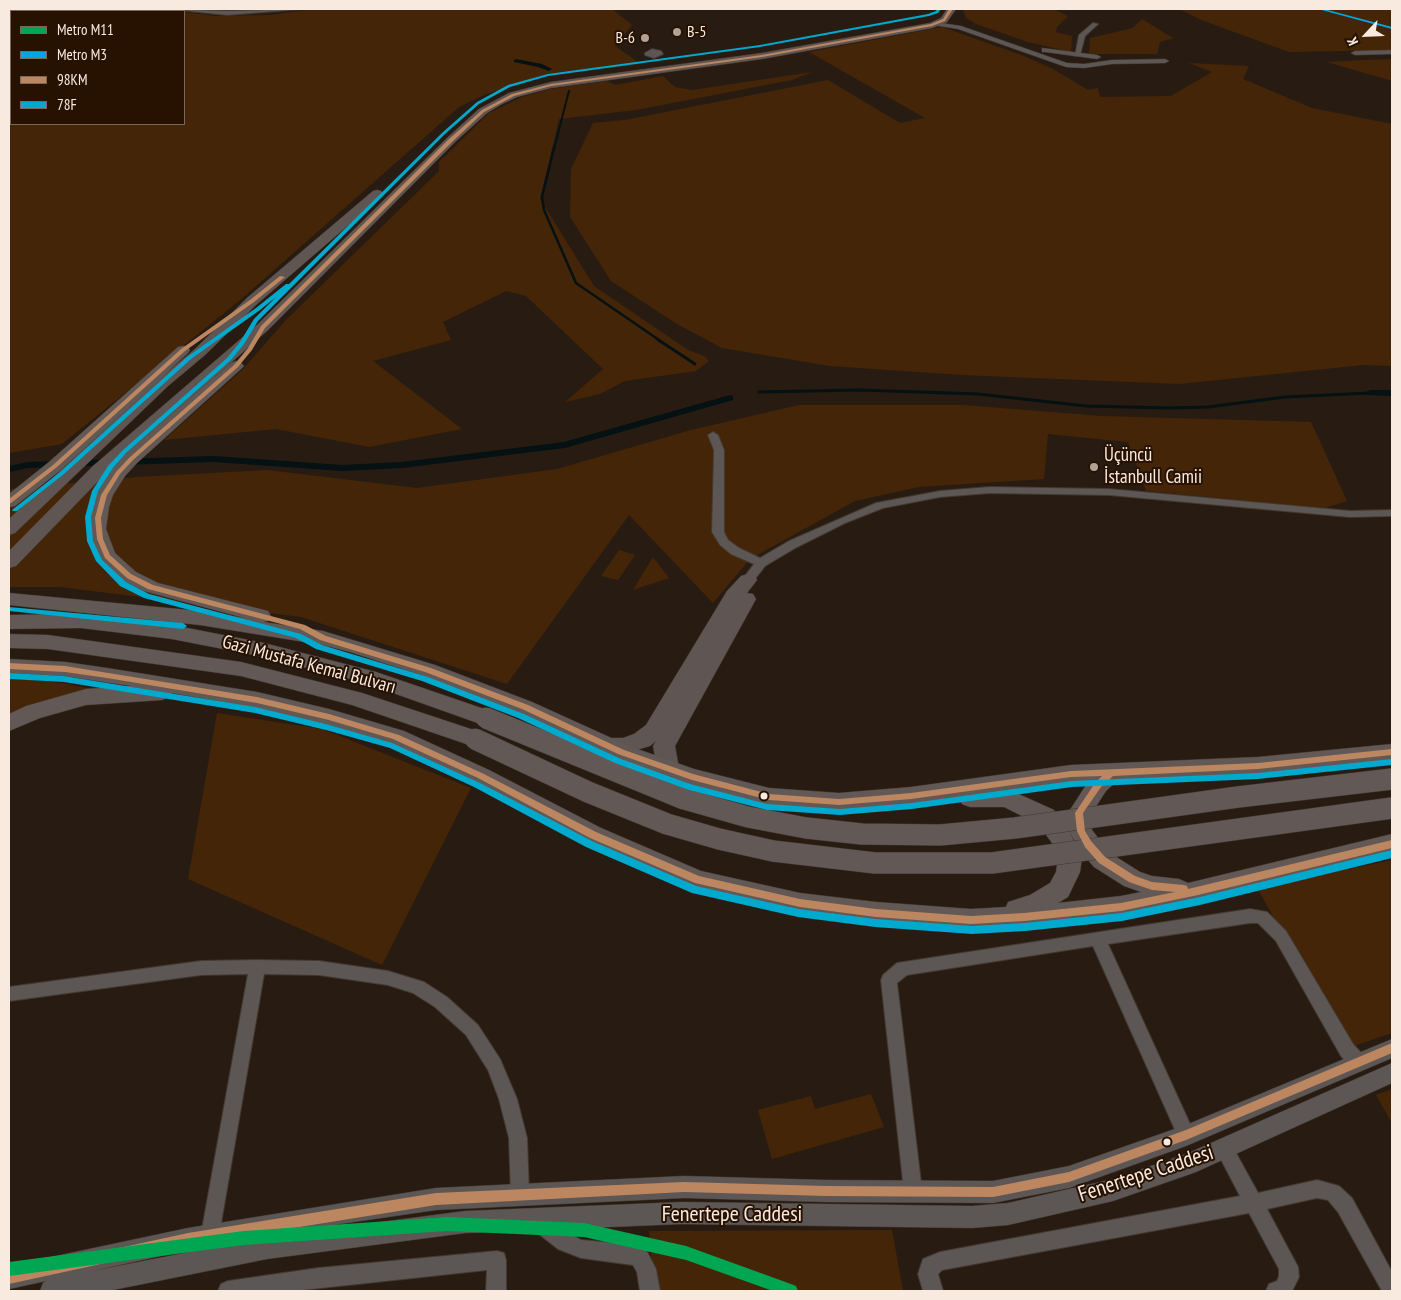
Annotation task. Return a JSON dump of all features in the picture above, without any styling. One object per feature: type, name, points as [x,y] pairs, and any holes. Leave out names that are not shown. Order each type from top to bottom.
[{"type":"highway","points":[[9,502],[27,490],[55,466],[183,350]]},
{"type":"highway","points":[[228,365],[118,473],[104,495],[100,507],[98,529],[106,556],[128,576],[151,587],[302,627],[323,638]]},
{"type":"highway","points":[[9,599],[200,618],[323,638],[354,646],[428,670],[525,708],[608,746],[692,777],[770,797],[839,802],[911,796],[1032,779],[1111,772],[1258,766],[1392,752]]},
{"type":"highway","name":"Gazi Mustafa Kemal Bulvarı","points":[[9,622],[81,621],[172,632],[264,650],[369,677],[486,718],[684,799],[767,821],[806,828],[862,834],[940,835],[1015,828],[1238,797],[1392,779]]},
{"type":"highway","name":"Gazi Mustafa Kemal Bulvarı","points":[[9,641],[48,642],[241,669],[355,698],[475,739],[588,792],[667,824],[719,839],[773,851],[875,862],[992,863],[1392,808]]},
{"type":"highway","points":[[9,666],[65,669],[193,689],[257,700],[329,717],[396,737],[481,776],[593,835],[698,880],[800,903],[876,913],[971,920],[1024,917],[1120,907],[1198,891],[1392,844]]},
{"type":"highway","points":[[9,723],[33,712],[86,698],[193,689]]},
{"type":"highway","points":[[1111,772],[1098,785],[1079,813],[1081,831],[1088,844],[1102,860],[1132,879],[1152,886],[1198,891]]},
{"type":"highway","points":[[911,796],[1007,798],[1046,817],[1061,838],[1070,858],[1068,872],[1059,890],[1036,904],[971,920]]},
{"type":"main road","points":[[9,562],[99,470],[250,349],[263,327],[451,140],[479,114],[498,102],[514,95],[551,85],[794,51],[932,21],[938,9]]},
{"type":"main road","points":[[9,529],[163,383],[200,352],[252,301],[352,217],[465,112],[496,94],[542,81],[944,20],[951,10]]},
{"type":"main road","points":[[784,44],[781,47],[782,49],[794,51]]},
{"type":"main road","points":[[183,350],[252,301]]},
{"type":"main road","points":[[608,746],[623,746],[642,740],[654,731],[734,596],[748,580]]},
{"type":"main road","points":[[668,768],[664,746],[749,594],[748,580]]},
{"type":"street","points":[[173,9],[234,13],[300,9]]},
{"type":"street","points":[[932,21],[978,33],[1052,61],[1072,65],[1162,59],[1112,58],[1065,54],[1034,48],[974,28],[960,20],[951,10]]},
{"type":"street","points":[[1080,55],[1082,35],[1095,24]]},
{"type":"street","points":[[1392,52],[1358,55],[1392,57]]},
{"type":"street","points":[[1052,61],[1054,56],[1065,54]]},
{"type":"street","points":[[1080,55],[1091,61],[1088,65]]},
{"type":"street","points":[[713,435],[719,450],[718,532],[724,542],[735,551],[761,563]]},
{"type":"street","points":[[748,580],[761,563],[793,544],[880,505],[940,494],[990,490],[1109,492],[1333,513],[1392,513]]},
{"type":"street","points":[[913,1192],[889,980],[903,968],[1250,916],[1262,917],[1281,936],[1347,1050],[1358,1062]]},
{"type":"street","points":[[1098,940],[1186,1136]]},
{"type":"street","points":[[9,994],[201,968],[257,967],[319,968],[388,978],[418,987],[441,1002],[472,1030],[494,1065],[508,1099],[518,1138],[520,1195]]},
{"type":"street","points":[[210,1236],[257,967]]},
{"type":"street","name":"Fenertepe Caddesi","points":[[9,1278],[210,1236],[340,1213],[436,1199],[684,1188],[994,1192],[1069,1177],[1186,1136],[1392,1048]]},
{"type":"street","name":"Fenertepe Caddesi","points":[[51,1291],[267,1248],[465,1222],[682,1213],[953,1217],[1008,1214],[1113,1190],[1188,1164],[1392,1072]]},
{"type":"street","points":[[1224,1148],[1288,1267],[1289,1277],[1284,1288],[1276,1291]]},
{"type":"street","points":[[682,1213],[684,1188]]},
{"type":"street","points":[[933,1291],[928,1274],[930,1266],[940,1261],[1254,1203],[1317,1189],[1333,1192],[1345,1205],[1392,1291]]},
{"type":"street","points":[[537,1220],[565,1242],[581,1249],[626,1253],[638,1258],[646,1269],[650,1291]]},
{"type":"street","points":[[228,1291],[318,1278],[497,1260],[496,1291]]},
{"type":"shaded area","points":[[9,9],[160,10],[10,10],[10,125],[185,125],[185,12],[216,16],[270,15],[315,9],[612,9],[632,25],[615,46],[641,64],[537,77],[484,95],[459,107],[239,301],[62,444],[9,453]]},
{"type":"shaded area","points":[[963,9],[1053,9],[1068,16],[1057,27],[1056,32],[1072,36],[1071,52],[1028,42],[976,24],[966,18]]},
{"type":"shaded area","points":[[1179,9],[1392,9],[1392,50],[1289,52],[1204,21]]},
{"type":"shaded area","points":[[1142,19],[1173,38],[1160,42],[1157,54],[1089,54],[1090,38],[1133,28]]},
{"type":"shaded area","points":[[942,27],[1024,56],[1053,69],[1088,90],[1098,88],[1100,97],[1171,96],[1212,72],[1189,63],[1249,66],[1243,79],[1312,108],[1392,124],[1392,366],[1363,365],[1179,384],[962,375],[830,366],[722,348],[677,324],[611,281],[570,217],[571,169],[593,123],[625,120],[828,80],[900,123],[925,118],[809,52]]},
{"type":"shaded area","points":[[1392,59],[1392,81],[1327,62],[1364,60]]},
{"type":"shaded area","points":[[812,72],[792,80],[636,110],[559,119],[540,199],[594,286],[688,350],[704,356],[709,361],[696,371],[625,381],[600,394],[565,402],[603,369],[526,296],[506,291],[443,322],[451,340],[373,361],[462,429],[369,447],[276,429],[164,440],[242,370],[286,320],[439,171],[439,162],[489,113],[522,97],[551,89],[607,81],[615,85],[663,76],[675,87],[692,90]]},
{"type":"shaded area","points":[[799,405],[963,405],[1101,416],[1311,422],[1347,501],[1325,508],[1146,491],[1128,442],[1048,434],[1044,479],[919,487],[855,501],[750,559],[713,603],[629,515],[507,684],[301,617],[60,587],[9,587],[9,489],[137,477],[267,470],[417,488],[557,469],[691,430]]},
{"type":"shaded area","points":[[619,550],[635,555],[618,580],[601,576]]},
{"type":"shaded area","points":[[653,557],[669,578],[633,590]]},
{"type":"shaded area","points":[[9,678],[62,683],[93,689],[31,704],[9,714]]},
{"type":"shaded area","points":[[217,713],[322,729],[471,788],[382,965],[188,879]]},
{"type":"shaded area","points":[[1392,860],[1392,1033],[1348,1048],[1257,888]]},
{"type":"shaded area","points":[[1392,1089],[1392,1123],[1376,1095]]},
{"type":"shaded area","points":[[871,1094],[884,1127],[772,1159],[758,1110],[811,1096],[815,1109]]},
{"type":"shaded area","points":[[892,1230],[903,1291],[654,1291],[649,1231]]},
{"type":"waterway","points":[[516,61],[540,65],[549,69]]},
{"type":"waterway","points":[[554,149],[569,91]]},
{"type":"waterway","points":[[554,148],[542,197],[544,210],[576,283],[659,340]]},
{"type":"waterway","points":[[657,339],[695,364]]},
{"type":"waterway","points":[[759,392],[859,390],[978,394],[1086,406],[1170,408],[1208,407],[1285,397],[1370,393]]},
{"type":"waterway","points":[[1370,393],[1392,393]]},
{"type":"waterway","points":[[9,469],[28,465],[214,459],[342,468],[402,465],[565,445],[730,398]]},
{"type":"metro line","name":"M3","points":[[1320,9],[1392,28]]},
{"type":"metro line","name":"M11","points":[[9,1269],[244,1238],[447,1224],[584,1230],[686,1253],[791,1291]]},
{"type":"transit line","name":"78F","points":[[939,9],[937,12],[929,15],[760,46],[548,75],[509,86],[478,103],[444,133],[256,320],[242,343],[229,359],[124,452],[110,467],[95,491],[88,517],[90,541],[99,561],[123,584],[147,596],[298,636],[319,647],[425,679],[521,716],[618,761],[689,787],[767,807],[840,812],[912,806],[1072,784],[1258,776],[1392,762]]},
{"type":"transit line","name":"98KM","points":[[951,9],[944,20],[932,25],[762,56],[551,85],[513,95],[483,111],[451,140],[263,327],[250,349],[236,366],[131,459],[118,473],[104,495],[98,518],[100,539],[107,556],[129,576],[151,587],[302,627],[323,638],[428,670],[525,707],[621,752],[692,777],[769,797],[839,802],[911,796],[1071,774],[1258,766],[1392,752]]},
{"type":"transit line","name":"98KM","points":[[9,502],[55,466],[183,350],[252,301],[282,277]]},
{"type":"transit line","name":"78F","points":[[15,510],[62,473],[189,358],[258,309],[288,285]]},
{"type":"transit line","name":"78F","points":[[9,609],[183,626]]},
{"type":"transit line","name":"98KM","points":[[9,666],[65,669],[107,675],[257,700],[329,717],[396,737],[481,776],[593,835],[698,880],[800,903],[876,913],[971,920],[1024,917],[1121,907],[1198,891],[1392,844]]},
{"type":"transit line","name":"78F","points":[[9,676],[64,679],[105,685],[255,710],[326,727],[392,746],[477,785],[589,844],[695,890],[798,913],[875,923],[972,930],[1025,927],[1122,917],[1200,901],[1392,854]]},
{"type":"transit line","name":"98KM","points":[[1133,771],[1111,773],[1098,785],[1079,813],[1081,831],[1088,844],[1102,860],[1132,879],[1152,886],[1184,889]]},
{"type":"transit line","name":"98KM","points":[[9,1278],[188,1239],[436,1199],[684,1187],[826,1191],[993,1192],[1069,1177],[1186,1135],[1392,1048]]},
{"type":"place","name":"B-5","points":[[677,32]]},
{"type":"place","name":"B-6","points":[[645,38]]},
{"type":"place","name":"Üçüncü İstanbull Camii","points":[[1094,467]]}]
